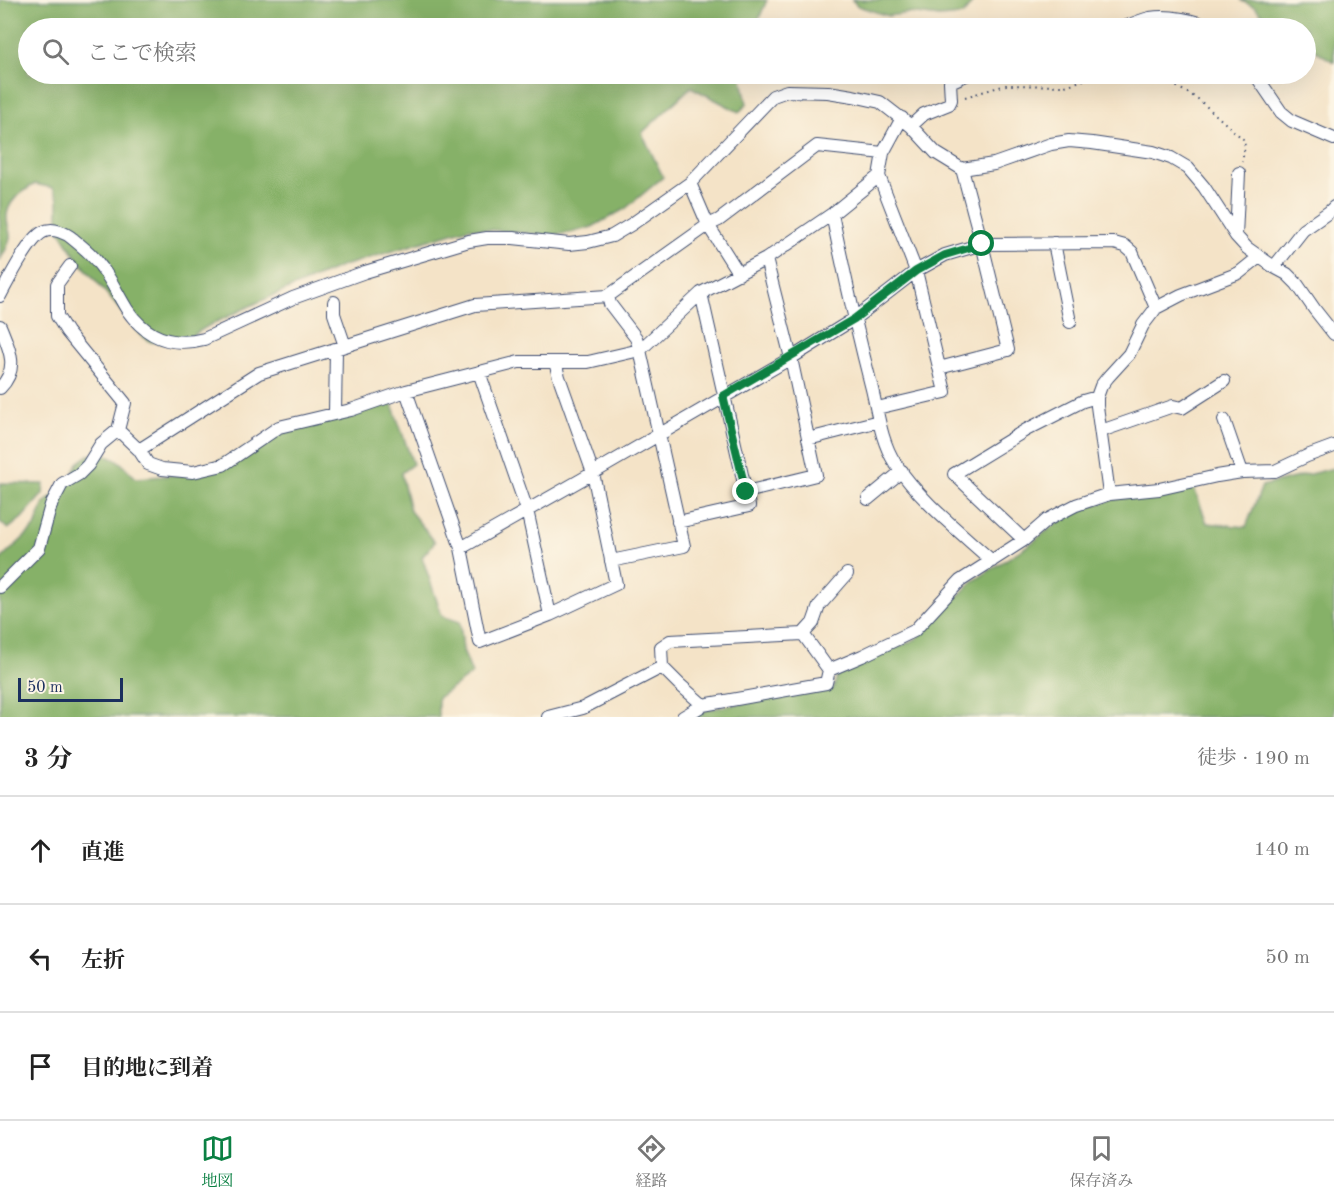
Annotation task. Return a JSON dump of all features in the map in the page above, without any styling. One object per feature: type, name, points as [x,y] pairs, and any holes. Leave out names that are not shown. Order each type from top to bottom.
[{"type":"street","points":[[877,408],[945,392],[916,271],[879,176],[883,153],[907,122],[949,104],[950,84]]},
{"type":"street","points":[[1261,84],[1286,117],[1334,139]]},
{"type":"street","points":[[0,296],[34,239],[44,232],[58,231],[66,233],[90,252],[129,312],[147,331],[161,339],[192,342],[204,339],[293,298],[365,272],[469,241],[513,238],[569,244],[612,236],[690,183],[773,96],[787,91],[828,92],[880,102],[907,122],[936,153],[962,168],[994,164],[1051,144],[1069,141],[1092,142],[1153,152],[1171,158],[1188,168],[1247,248],[1287,274],[1297,284],[1334,334]]},
{"type":"street","points":[[139,450],[259,373],[475,305],[608,296],[708,225],[719,220],[817,146],[883,153]]},
{"type":"street","points":[[939,368],[1008,350],[962,168]]},
{"type":"street","points":[[1236,236],[1239,173]]},
{"type":"street","points":[[118,430],[139,450],[148,464],[162,469],[193,472],[223,465],[279,427],[351,410],[406,391],[519,362],[588,362],[640,350],[701,293],[766,259],[832,214],[879,176]]},
{"type":"street","points":[[690,183],[708,225],[739,274]]},
{"type":"street","points":[[1274,267],[1303,230],[1334,207]]},
{"type":"street","points":[[832,214],[854,319],[886,443],[895,462],[927,502],[992,561]]},
{"type":"street","points":[[1054,243],[1070,322]]},
{"type":"street","points":[[461,548],[791,358],[854,319],[916,271],[945,255],[982,244],[1114,243],[1125,246],[1132,252],[1156,308]]},
{"type":"street","points":[[1108,494],[1097,397],[1101,386],[1129,354],[1143,325],[1156,308],[1181,295],[1239,273],[1259,257]]},
{"type":"street","points":[[746,492],[816,475],[791,358],[766,259]]},
{"type":"street","points":[[0,587],[39,548],[51,505],[62,484],[79,474],[88,465],[101,444],[118,430],[125,403],[67,332],[57,316],[57,284],[70,266]]},
{"type":"street","points":[[678,522],[749,506],[701,293]]},
{"type":"street","points":[[608,296],[610,303],[636,338],[640,350],[684,546],[611,561]]},
{"type":"street","points":[[334,302],[340,347],[335,413]]},
{"type":"street","points":[[0,326],[9,347],[12,362],[8,380],[0,388]]},
{"type":"street","points":[[406,391],[461,548],[480,642],[550,615],[616,584],[593,473],[555,362]]},
{"type":"street","points":[[479,372],[527,510],[550,615]]},
{"type":"street","points":[[1101,431],[1173,406],[1182,408],[1224,381]]},
{"type":"street","points":[[1024,540],[954,474],[1026,430],[1083,401],[1097,397]]},
{"type":"street","points":[[1224,420],[1242,472]]},
{"type":"street","points":[[808,439],[879,421]]},
{"type":"street","points":[[829,670],[914,631],[960,581],[1024,540],[1047,520],[1076,505],[1108,494],[1159,489],[1242,472],[1275,471],[1334,446]]},
{"type":"street","points":[[868,499],[902,471]]},
{"type":"street","points":[[704,705],[662,667],[661,647],[669,641],[803,634],[813,623],[819,606],[847,574]]},
{"type":"street","points":[[683,717],[704,705],[826,683],[829,670],[803,634]]},
{"type":"street","points":[[548,717],[583,708],[662,667]]},
{"type":"path","points":[[951,100],[1006,86],[1065,86],[1071,84]]},
{"type":"path","points":[[1172,84],[1198,99],[1243,139],[1245,146],[1239,173]]},
{"type":"green space","points":[[0,0],[767,0],[759,18],[18,18],[18,84],[743,84],[747,104],[739,112],[691,87],[642,133],[663,177],[625,209],[592,227],[550,235],[469,228],[343,266],[263,300],[208,326],[187,339],[168,343],[151,342],[142,336],[76,257],[58,228],[58,198],[53,188],[35,184],[20,194],[9,207],[7,219],[10,238],[0,260]]},
{"type":"green space","points":[[852,0],[974,0],[963,15],[939,17],[909,13],[888,16],[858,6]]},
{"type":"green space","points":[[1240,0],[1334,0],[1334,62],[1316,51],[1316,18],[1265,18],[1255,7]]},
{"type":"green space","points":[[391,401],[413,464],[401,473],[410,511],[435,542],[422,557],[442,616],[460,622],[463,650],[472,674],[438,698],[438,717],[0,717],[0,560],[35,527],[44,503],[71,478],[78,463],[89,455],[104,454],[120,462],[136,478],[192,474],[280,432]]},
{"type":"green space","points":[[1334,468],[1334,717],[694,717],[706,710],[795,693],[833,689],[838,673],[916,639],[972,582],[1082,508],[1118,498],[1162,495],[1194,488],[1207,523],[1246,527],[1262,486]]},
{"type":"green space","points":[[0,483],[44,484],[43,494],[22,518],[8,529],[0,522]]},
{"type":"route","points":[[746,492],[723,396],[854,319],[916,271],[945,255],[982,244]]}]
